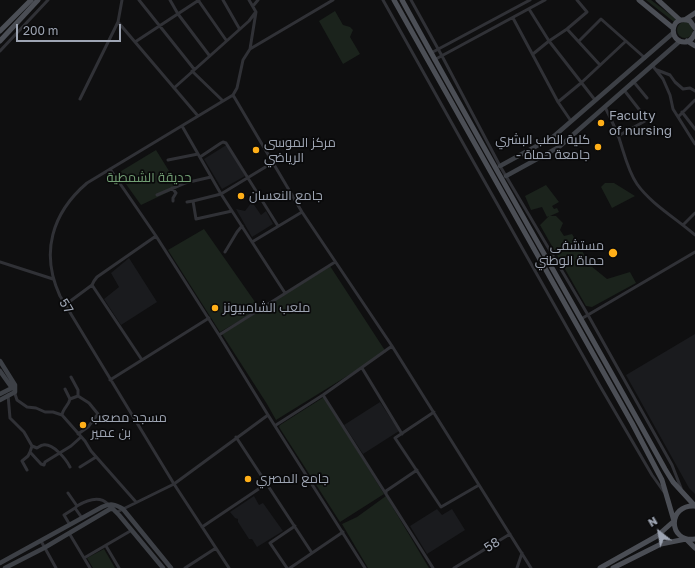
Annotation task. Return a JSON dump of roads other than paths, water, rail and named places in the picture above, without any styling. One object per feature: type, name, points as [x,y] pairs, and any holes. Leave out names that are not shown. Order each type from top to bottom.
[{"type":"main road","points":[[0,31],[31,0]]},
{"type":"main road","points":[[0,41],[38,0]]},
{"type":"main road","points":[[394,0],[632,423],[662,480],[676,531],[695,548]]},
{"type":"main road","points":[[402,0],[493,166],[665,469],[673,482],[695,506]]},
{"type":"main road","points":[[639,0],[673,31],[674,37],[680,41],[687,42],[695,46]]},
{"type":"main road","points":[[658,0],[680,20]]},
{"type":"main road","points":[[500,166],[553,136],[645,58],[673,31],[677,22],[686,19],[695,13]]},
{"type":"main road","points":[[686,19],[695,26]]},
{"type":"main road","points":[[687,42],[695,33]]},
{"type":"main road","points":[[506,176],[558,147],[633,81],[654,67],[680,41]]},
{"type":"main road","points":[[0,361],[15,385],[8,396],[0,400]]},
{"type":"main road","points":[[0,371],[13,390]]},
{"type":"main road","points":[[0,394],[13,390]]},
{"type":"main road","points":[[0,563],[108,504],[115,504],[123,508],[171,568]]},
{"type":"main road","points":[[600,568],[657,536],[674,521],[676,516],[683,508],[695,506]]},
{"type":"main road","points":[[5,568],[44,548],[110,509],[117,512],[163,568]]},
{"type":"main road","points":[[613,568],[661,544],[686,539],[695,539]]},
{"type":"street","points":[[0,51],[48,0]]},
{"type":"street","points":[[80,99],[118,22],[122,0]]},
{"type":"street","points":[[139,0],[193,70],[223,101]]},
{"type":"street","points":[[170,0],[178,14],[209,55]]},
{"type":"street","points":[[135,42],[198,0],[226,40]]},
{"type":"street","points":[[223,0],[239,28]]},
{"type":"street","points":[[249,0],[256,12],[250,49],[243,60],[237,88],[233,95],[302,212],[392,346],[532,568]]},
{"type":"street","points":[[253,6],[258,0]]},
{"type":"street","points":[[250,49],[333,0]]},
{"type":"street","points":[[383,0],[472,161],[600,386],[652,475],[668,498]]},
{"type":"street","points":[[411,0],[500,166],[588,315],[672,465],[682,492]]},
{"type":"street","points":[[431,53],[530,0]]},
{"type":"street","points":[[434,60],[545,0]]},
{"type":"street","points":[[533,54],[587,12],[577,0]]},
{"type":"street","points":[[529,9],[549,41],[595,100]]},
{"type":"street","points":[[174,88],[239,28],[249,21],[256,12]]},
{"type":"street","points":[[512,18],[558,102],[571,121]]},
{"type":"street","points":[[579,41],[601,19],[645,58]]},
{"type":"street","points":[[118,22],[198,116]]},
{"type":"street","points":[[567,29],[600,65]]},
{"type":"street","points":[[558,102],[581,83],[626,41]]},
{"type":"street","points":[[654,67],[670,75],[683,89],[690,88],[695,91]]},
{"type":"street","points":[[654,67],[663,79],[670,95],[673,109],[695,144]]},
{"type":"street","points":[[633,81],[647,98]]},
{"type":"street","points":[[618,136],[645,121],[645,117],[624,90]]},
{"type":"street","name":"57","points":[[229,568],[174,484],[60,296],[51,266],[51,239],[58,220],[68,202],[87,183],[233,95]]},
{"type":"street","points":[[678,117],[695,100]]},
{"type":"street","points":[[605,107],[637,184],[671,216],[684,224],[695,235]]},
{"type":"street","points":[[682,112],[695,128]]},
{"type":"street","points":[[182,126],[221,194],[285,293]]},
{"type":"street","points":[[200,157],[223,142],[226,143],[278,226]]},
{"type":"street","points":[[168,160],[198,154]]},
{"type":"street","points":[[187,202],[221,194],[272,163]]},
{"type":"street","points":[[110,169],[156,236],[209,318],[268,415],[276,425],[366,568]]},
{"type":"street","points":[[157,195],[184,183],[211,177]]},
{"type":"street","points":[[172,188],[176,193],[173,201]]},
{"type":"street","points":[[192,201],[196,219],[232,211]]},
{"type":"street","points":[[252,242],[302,212]]},
{"type":"street","points":[[684,224],[695,213]]},
{"type":"street","points":[[225,252],[242,226]]},
{"type":"street","points":[[65,305],[92,286],[97,277],[156,236]]},
{"type":"street","points":[[581,319],[695,252]]},
{"type":"street","points":[[0,262],[54,280]]},
{"type":"street","points":[[219,334],[335,262]]},
{"type":"street","points":[[92,286],[142,360]]},
{"type":"street","points":[[110,380],[209,318]]},
{"type":"street","points":[[276,425],[323,395],[392,346]]},
{"type":"street","points":[[362,368],[402,434]]},
{"type":"street","points":[[71,377],[78,390],[78,396]]},
{"type":"street","points":[[62,415],[62,411],[70,402],[65,389]]},
{"type":"street","points":[[13,390],[17,400],[26,407],[62,415],[80,435],[96,457],[136,502]]},
{"type":"street","points":[[323,395],[433,568]]},
{"type":"street","points":[[8,396],[10,418],[24,432],[32,446],[37,448],[44,444],[50,446],[60,454],[70,467]]},
{"type":"street","points":[[70,399],[78,396]]},
{"type":"street","points":[[78,396],[89,403],[101,417]]},
{"type":"street","points":[[434,412],[396,438],[441,507],[479,484]]},
{"type":"street","points":[[30,452],[41,464],[44,465],[46,462],[71,446],[98,414]]},
{"type":"street","points":[[117,512],[174,484],[236,437],[268,415]]},
{"type":"street","points":[[236,437],[312,553]]},
{"type":"street","points":[[27,470],[22,461],[28,456],[32,446]]},
{"type":"street","points":[[80,468],[96,457]]},
{"type":"street","points":[[386,494],[386,491],[417,470]]},
{"type":"street","points":[[202,527],[266,484]]},
{"type":"street","points":[[68,493],[82,518]]},
{"type":"street","points":[[70,525],[64,515],[92,498],[106,501],[108,504]]},
{"type":"street","points":[[295,526],[270,543],[291,567],[343,532]]},
{"type":"street","points":[[84,558],[132,530]]},
{"type":"street","points":[[69,533],[90,568]]},
{"type":"street","name":"58","points":[[454,568],[510,534]]},
{"type":"street","points":[[41,541],[56,568]]},
{"type":"street","points":[[106,546],[119,568]]},
{"type":"street","points":[[185,568],[216,548]]},
{"type":"street","points":[[517,568],[522,553]]},
{"type":"place","name":"Faculty of nursing","points":[[601,123]]},
{"type":"place","name":"كلية الطب البشري - جامعة حماة","points":[[598,147]]},
{"type":"place","name":"مركز الموسى الرياضي","points":[[256,150]]},
{"type":"place","name":"جامع النعسان","points":[[241,196]]},
{"type":"place","name":"مستشفى حماة الوطني","points":[[613,253]]},
{"type":"place","name":"ملعب الشامبيونز","points":[[215,308]]},
{"type":"place","name":"مسجد مصعب بن عمير","points":[[83,425]]},
{"type":"place","name":"جامع المصري","points":[[248,479]]},
{"type":"park label","name":"حديقة الشمطية","points":[[149,178]]}]
